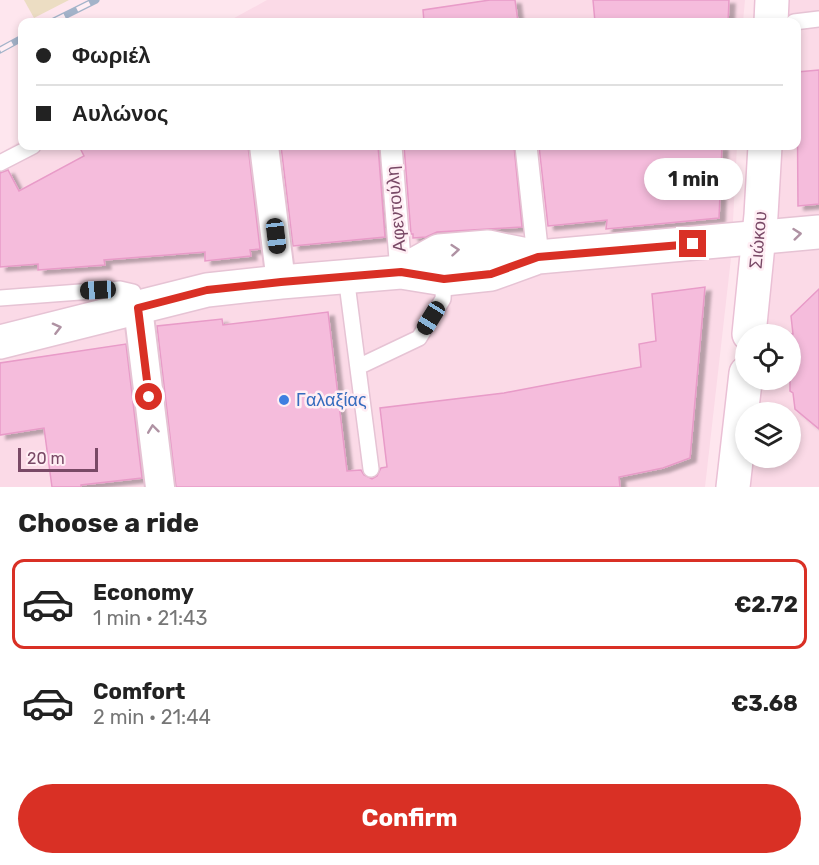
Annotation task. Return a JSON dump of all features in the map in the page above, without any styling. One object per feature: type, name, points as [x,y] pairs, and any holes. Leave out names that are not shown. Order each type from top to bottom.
[{"type":"street","points":[[771,18],[772,0]]},
{"type":"street","points":[[264,150],[281,282]]},
{"type":"street","name":"Αφεντούλη","points":[[391,150],[401,272]]},
{"type":"street","points":[[526,150],[538,257]]},
{"type":"street","name":"Σιώκου","points":[[750,324],[765,150]]},
{"type":"street","points":[[0,342],[207,290],[401,272],[444,279],[491,274],[538,257],[819,232]]},
{"type":"street","points":[[401,272],[440,251],[488,247],[538,257]]},
{"type":"street","points":[[138,308],[160,487]]},
{"type":"street","points":[[733,487],[744,390]]},
{"type":"lane","points":[[801,21],[819,19]]},
{"type":"lane","points":[[0,163],[25,150]]},
{"type":"lane","points":[[346,276],[371,469]]},
{"type":"lane","points":[[358,367],[419,338],[443,299],[444,279]]},
{"type":"lane","points":[[0,298],[120,289],[133,292],[138,308]]},
{"type":"shaded area","points":[[24,0],[69,0],[34,18]]},
{"type":"shaded area","points":[[267,0],[745,0],[743,18],[234,18]]},
{"type":"shaded area","points":[[780,0],[819,0],[819,487],[748,487],[749,468],[801,468],[801,402],[754,402],[754,390],[801,390],[801,324],[759,324],[770,150],[801,150],[801,18],[778,18]]},
{"type":"shaded area","points":[[18,142],[18,150],[737,150],[731,258],[705,487],[0,487],[0,153]]},
{"type":"building","points":[[490,0],[515,0],[517,18],[424,18],[423,10]]},
{"type":"building","points":[[593,0],[729,0],[728,18],[595,18]]},
{"type":"building","points":[[819,70],[819,204],[798,206],[798,150],[801,150],[801,72]]},
{"type":"building","points":[[81,150],[248,150],[260,249],[250,250],[251,256],[205,261],[205,252],[104,260],[105,265],[38,270],[38,264],[0,267],[0,173],[8,170],[19,191],[84,156]]},
{"type":"building","points":[[281,150],[378,150],[385,237],[293,246]]},
{"type":"building","points":[[404,150],[514,150],[522,227],[437,232],[426,237],[413,238]]},
{"type":"building","points":[[539,150],[722,150],[719,218],[606,229],[607,220],[548,226]]},
{"type":"building","points":[[705,287],[690,458],[663,468],[619,477],[620,487],[176,487],[157,326],[222,319],[223,325],[328,312],[347,471],[361,470],[364,475],[372,479],[377,476],[381,468],[387,467],[380,408],[504,393],[641,367],[639,344],[656,341],[652,294]]},
{"type":"building","points":[[819,289],[819,429],[801,414],[801,402],[794,402],[793,393],[790,391],[801,390],[801,324],[792,324],[791,316]]},
{"type":"building","points":[[126,344],[142,478],[81,485],[81,487],[52,487],[44,428],[0,435],[0,363]]},
{"type":"railway","points":[[60,18],[96,0]]},
{"type":"railway","points":[[0,50],[18,40]]},
{"type":"place","name":"Γαλαξίας","points":[[284,400]]},
{"type":"route","points":[[149,397],[138,308],[207,290],[401,272],[444,279],[491,274],[538,257],[693,244]]}]
